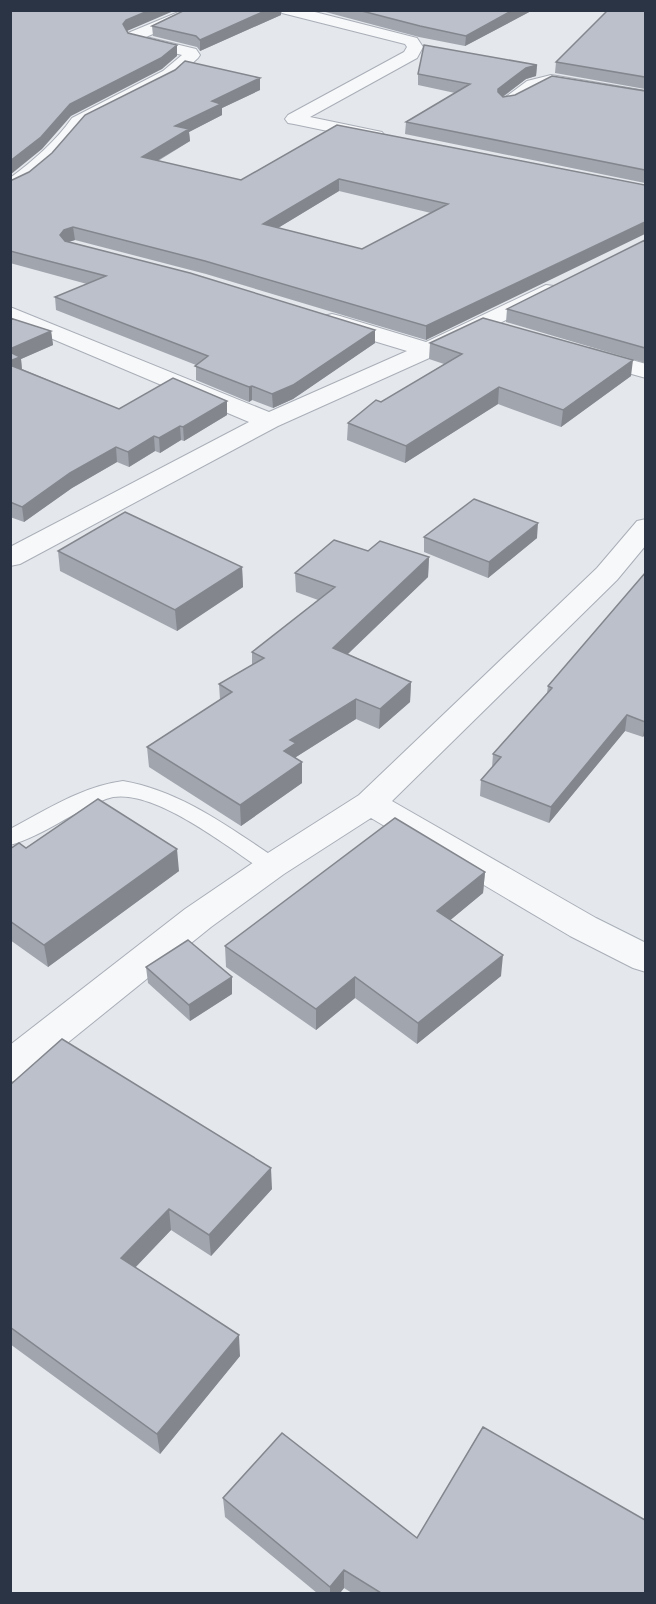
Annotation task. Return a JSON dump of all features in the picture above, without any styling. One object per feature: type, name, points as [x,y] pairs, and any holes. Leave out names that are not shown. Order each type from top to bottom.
[{"type":"street","points":[[10,188],[34,170],[74,130],[78,122],[169,75],[192,55],[190,52],[135,39],[134,36],[186,14],[202,10]]},
{"type":"street","points":[[286,10],[411,41],[415,47],[411,55],[294,119],[398,140]]},
{"type":"street","points":[[508,102],[533,85],[551,80],[645,96]]},
{"type":"street","points":[[10,558],[269,421],[428,350],[563,283]]},
{"type":"street","points":[[10,313],[269,421]]},
{"type":"street","points":[[308,313],[428,350]]},
{"type":"street","points":[[480,324],[513,333]]},
{"type":"street","points":[[568,349],[645,371]]},
{"type":"street","points":[[10,1067],[198,918],[272,866],[371,803],[607,574],[645,527]]},
{"type":"street","points":[[371,803],[583,927],[645,959]]},
{"type":"lane","points":[[10,838],[86,799],[122,787],[160,796],[272,866]]},
{"type":"building","points":[[10,10],[150,10],[126,20],[123,24],[128,33],[177,45],[161,58],[70,104],[41,137],[10,161]]},
{"type":"building","points":[[185,10],[267,10],[200,40],[196,36],[152,26]]},
{"type":"building","points":[[358,10],[513,10],[466,36]]},
{"type":"building","points":[[608,10],[645,10],[645,77],[556,62]]},
{"type":"building","points":[[424,45],[537,65],[526,68],[498,89],[503,97],[515,95],[552,76],[645,91],[645,170],[406,122],[470,84],[418,74]]},
{"type":"building","points":[[185,61],[260,78],[212,101],[221,104],[175,126],[189,129],[142,157],[241,180],[337,125],[645,185],[645,222],[426,326],[205,261],[73,227],[64,230],[60,235],[65,241],[190,273],[375,330],[293,385],[272,394],[252,386],[249,387],[195,366],[208,356],[55,297],[106,276],[10,251],[10,181],[29,172],[52,153],[85,115],[175,70]],"holes":[[[339,179],[448,204],[362,249],[263,224]]]},
{"type":"building","points":[[645,240],[645,348],[507,309]]},
{"type":"building","points":[[10,318],[51,331],[10,349]]},
{"type":"building","points":[[483,318],[633,360],[563,410],[499,387],[406,446],[348,423],[376,400],[381,402],[462,354],[430,343]]},
{"type":"building","points":[[10,352],[20,357],[10,361]]},
{"type":"building","points":[[10,365],[119,409],[173,378],[227,401],[183,427],[180,426],[159,438],[154,436],[128,452],[116,447],[70,473],[22,507],[10,502]]},
{"type":"building","points":[[474,499],[538,523],[489,562],[424,537]]},
{"type":"building","points":[[125,512],[242,567],[175,610],[58,551]]},
{"type":"building","points":[[334,540],[368,551],[380,541],[429,557],[333,648],[411,682],[380,709],[356,699],[290,740],[296,743],[284,751],[302,762],[240,805],[147,747],[232,692],[219,684],[264,658],[252,652],[335,587],[295,573]]},
{"type":"building","points":[[645,573],[645,722],[627,715],[551,807],[481,780],[501,757],[493,754],[552,688],[548,686]]},
{"type":"building","points":[[98,799],[177,849],[44,945],[10,921],[10,849],[19,843],[26,848]]},
{"type":"building","points":[[395,818],[485,872],[437,911],[503,955],[418,1023],[355,977],[316,1009],[225,946]]},
{"type":"building","points":[[188,940],[232,977],[189,1005],[146,967]]},
{"type":"building","points":[[62,1039],[271,1168],[209,1235],[169,1209],[121,1258],[239,1335],[157,1434],[10,1327],[10,1085]]},
{"type":"building","points":[[483,1427],[645,1520],[645,1593],[381,1593],[344,1570],[330,1587],[223,1498],[282,1433],[417,1538]]}]
